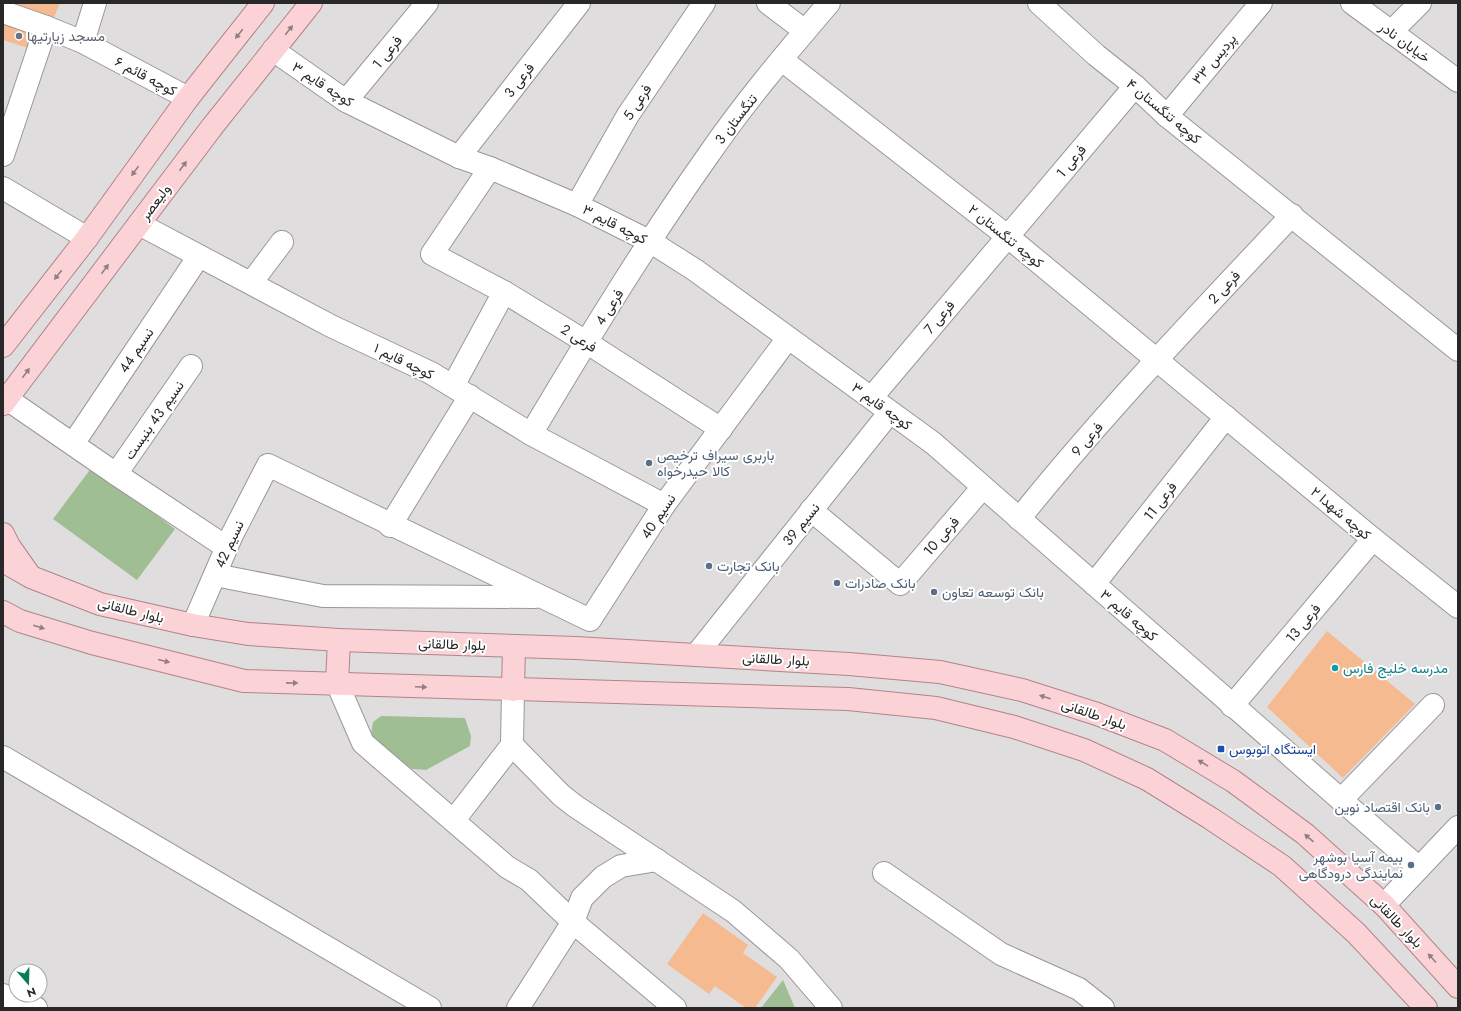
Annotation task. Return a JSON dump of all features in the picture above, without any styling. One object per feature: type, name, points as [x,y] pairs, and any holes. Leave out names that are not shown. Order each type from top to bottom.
[{"type":"main road","points":[[3,346],[87,238],[188,98],[263,3]]},
{"type":"main road","name":"ولیعصر","points":[[5,402],[139,224],[310,3]]},
{"type":"main road","points":[[19,325],[48,345]]},
{"type":"main road","points":[[3,534],[9,546],[31,577]]},
{"type":"main road","name":"بلوار طالقانی","points":[[3,561],[31,577],[100,604],[193,625],[248,634],[339,640],[696,655],[850,664],[940,672],[1022,690],[1097,714],[1165,740],[1233,781],[1305,834],[1384,905],[1458,987]]},
{"type":"main road","points":[[3,612],[20,621],[92,644],[244,682],[848,698],[936,708],[1014,727],[1084,750],[1148,779],[1282,866],[1356,933],[1426,1008]]},
{"type":"main road","points":[[337,684],[339,640]]},
{"type":"main road","points":[[513,690],[514,647]]},
{"type":"street","points":[[3,11],[8,3]]},
{"type":"street","points":[[83,42],[95,3]]},
{"type":"street","name":"فرعی 1","points":[[346,101],[427,3]]},
{"type":"street","name":"فرعی 3","points":[[459,157],[579,3]]},
{"type":"street","name":"فرعی 5","points":[[577,205],[628,115],[704,3]]},
{"type":"street","points":[[768,3],[805,31]]},
{"type":"street","name":"تنگستان 3","points":[[651,242],[708,156],[782,60],[829,3]]},
{"type":"street","name":"کوچه تنگستان ۴","points":[[1039,3],[1096,55],[1135,86],[1167,116],[1458,350]]},
{"type":"street","name":"پردیس ۳۳","points":[[1167,116],[1261,3]]},
{"type":"street","name":"خیابان نادر","points":[[1352,3],[1458,81]]},
{"type":"street","points":[[1392,32],[1420,3]]},
{"type":"street","name":"کوچه قائم ۶","points":[[3,11],[83,42],[188,98]]},
{"type":"street","points":[[3,154],[46,27]]},
{"type":"street","name":"کوچه قایم ۳","points":[[273,50],[346,101],[459,157],[490,168],[577,205],[651,242],[694,270],[933,442],[1232,706],[1419,868]]},
{"type":"street","name":"کوچه تنگستان ۲","points":[[782,60],[1007,236],[1226,417]]},
{"type":"street","name":"فرعی 1","points":[[1007,236],[1135,86]]},
{"type":"street","name":"فرعی 2","points":[[490,168],[432,254],[504,292],[586,342],[721,429]]},
{"type":"street","points":[[3,188],[87,238]]},
{"type":"street","name":"فرعی 2","points":[[1156,360],[1292,215]]},
{"type":"street","name":"کوچه قایم ۱","points":[[139,224],[330,326],[431,373],[531,434],[664,505]]},
{"type":"street","name":"فرعی 7","points":[[872,398],[1007,236]]},
{"type":"street","points":[[251,283],[282,242]]},
{"type":"street","name":"فرعی 4","points":[[531,434],[586,342],[651,242]]},
{"type":"street","name":"نسیم 44","points":[[73,444],[199,256]]},
{"type":"street","points":[[504,292],[461,391],[390,526],[542,598]]},
{"type":"street","name":"نسیم 40","points":[[542,598],[590,620],[664,505],[788,338]]},
{"type":"street","name":"فرعی 9","points":[[1019,519],[1050,480],[1156,360]]},
{"type":"street","name":"نسیم 43 بنبست","points":[[116,474],[192,366]]},
{"type":"street","points":[[5,402],[73,444],[226,547]]},
{"type":"street","name":"نسیم 39","points":[[696,655],[890,412]]},
{"type":"street","name":"کوچه شهدا ۲","points":[[1226,417],[1373,539],[1458,607]]},
{"type":"street","name":"فرعی 11","points":[[1094,584],[1226,417]]},
{"type":"street","name":"نسیم 42","points":[[193,625],[226,547],[268,466],[390,526]]},
{"type":"street","name":"فرعی 10","points":[[811,510],[900,584],[983,487]]},
{"type":"street","name":"فرعی 13","points":[[1232,706],[1373,539]]},
{"type":"street","points":[[214,575],[323,596],[542,598]]},
{"type":"street","points":[[337,684],[363,743],[507,867],[529,880],[573,922],[676,1008]]},
{"type":"street","points":[[454,820],[512,745],[513,690]]},
{"type":"street","points":[[1341,800],[1433,705]]},
{"type":"street","points":[[512,745],[561,795],[575,806],[733,911],[788,959],[831,1008]]},
{"type":"street","points":[[3,758],[430,1008]]},
{"type":"street","points":[[1384,905],[1458,827]]},
{"type":"street","points":[[518,1008],[573,922],[582,898],[603,877],[621,866],[657,860]]},
{"type":"street","points":[[884,873],[1001,954],[1079,989],[1103,1008]]},
{"type":"street","points":[[3,995],[36,1008]]},
{"type":"green space","points":[[92,467],[175,529],[137,580],[53,519]]},
{"type":"green space","points":[[381,716],[465,718],[471,736],[470,746],[426,770],[412,769],[378,744],[371,734],[373,722]]},
{"type":"green space","points":[[783,980],[795,1008],[761,1008]]},
{"type":"building","points":[[11,3],[60,3],[52,22],[10,5]]},
{"type":"building","name":"مسجد زیارتیها","points":[[3,23],[36,33],[31,49],[3,40]]},
{"type":"building","name":"مدرسه خلیج فارس","points":[[1327,631],[1415,704],[1343,778],[1267,707]]},
{"type":"building","points":[[703,913],[748,945],[743,953],[777,977],[755,1008],[746,1008],[715,986],[709,994],[667,964]]},
{"type":"place","name":"مسجد زیارتیها","points":[[19,36]]},
{"type":"place","name":"باربری سیراف ترخیص کالا حیدرخواه","points":[[649,463]]},
{"type":"place","name":"بانک تجارت","points":[[709,566]]},
{"type":"place","name":"بانک صادرات","points":[[837,583]]},
{"type":"place","name":"بانک توسعه تعاون","points":[[934,592]]},
{"type":"place","name":"مدرسه خلیج فارس","points":[[1335,668]]},
{"type":"place","name":"ایستگاه اتوبوس","points":[[1221,749]]},
{"type":"place","name":"بانک اقتصاد نوین","points":[[1438,807]]},
{"type":"place","name":"بیمه آسیا بوشهر نمایندگی درودگاهی","points":[[1411,865]]}]
